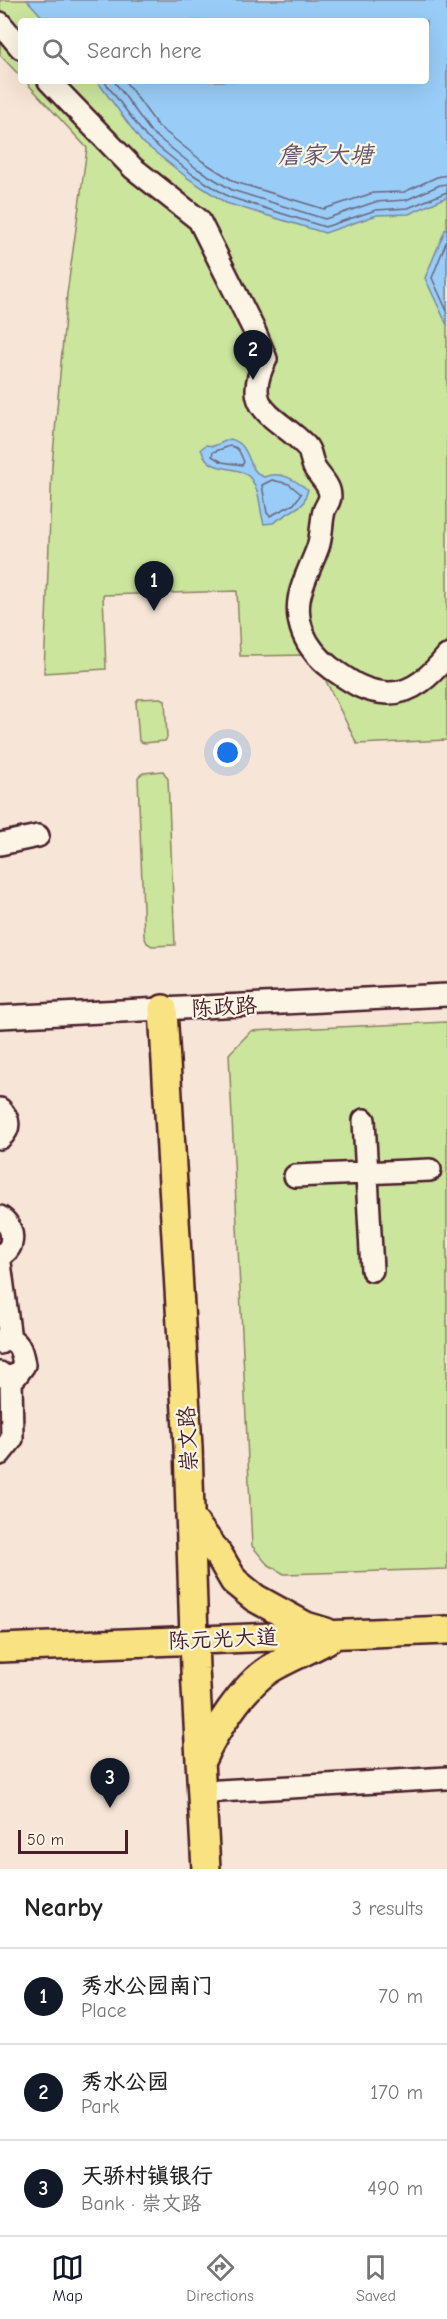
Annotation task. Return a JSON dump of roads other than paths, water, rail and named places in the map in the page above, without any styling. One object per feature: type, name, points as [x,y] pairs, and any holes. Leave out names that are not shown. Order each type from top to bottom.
[{"type":"main road","name":"崇文路","points":[[164,1009],[206,1869]]},
{"type":"main road","points":[[190,1517],[220,1557],[234,1581],[255,1598],[306,1626],[336,1635]]},
{"type":"main road","name":"陈元光大道","points":[[0,1648],[447,1630]]},
{"type":"main road","points":[[201,1761],[210,1740],[241,1696],[256,1680],[269,1669],[336,1635]]},
{"type":"street","points":[[0,23],[18,44]]},
{"type":"street","points":[[52,84],[133,168],[199,220],[266,359],[258,382],[259,404],[277,423],[308,447],[314,468],[328,489],[330,502],[324,510],[319,545],[306,574],[297,606],[298,620],[309,647],[322,661],[351,683],[375,693],[398,693],[412,688],[426,678],[447,656]]},
{"type":"street","points":[[0,844],[38,836]]},
{"type":"street","name":"陈政路","points":[[0,1017],[447,995]]},
{"type":"street","points":[[0,1109],[6,1115],[8,1123],[7,1131],[0,1138]]},
{"type":"street","points":[[364,1120],[372,1270]]},
{"type":"street","points":[[295,1176],[430,1170]]},
{"type":"street","points":[[0,1217],[8,1224],[12,1243],[9,1249],[0,1255]]},
{"type":"street","points":[[0,1263],[5,1341],[20,1347],[24,1365],[16,1376],[6,1375],[12,1439],[0,1454]]},
{"type":"street","points":[[202,1792],[447,1778]]},
{"type":"water","name":"詹家大塘","points":[[27,0],[447,0],[447,197],[409,214],[377,215],[325,233],[226,203],[189,179],[141,141],[99,84],[429,84],[429,18],[43,18]]},
{"type":"water","points":[[447,228],[447,325],[425,278]]},
{"type":"water","points":[[230,439],[246,451],[258,474],[264,477],[282,475],[308,490],[303,504],[273,523],[264,524],[258,495],[251,479],[238,471],[210,463],[201,449],[206,445],[214,446]]},
{"type":"place","name":"秀水公园","points":[[253,380]]},
{"type":"place","name":"秀水公园南门","points":[[154,611]]},
{"type":"place","name":"天骄村镇银行","points":[[110,1808]]}]
